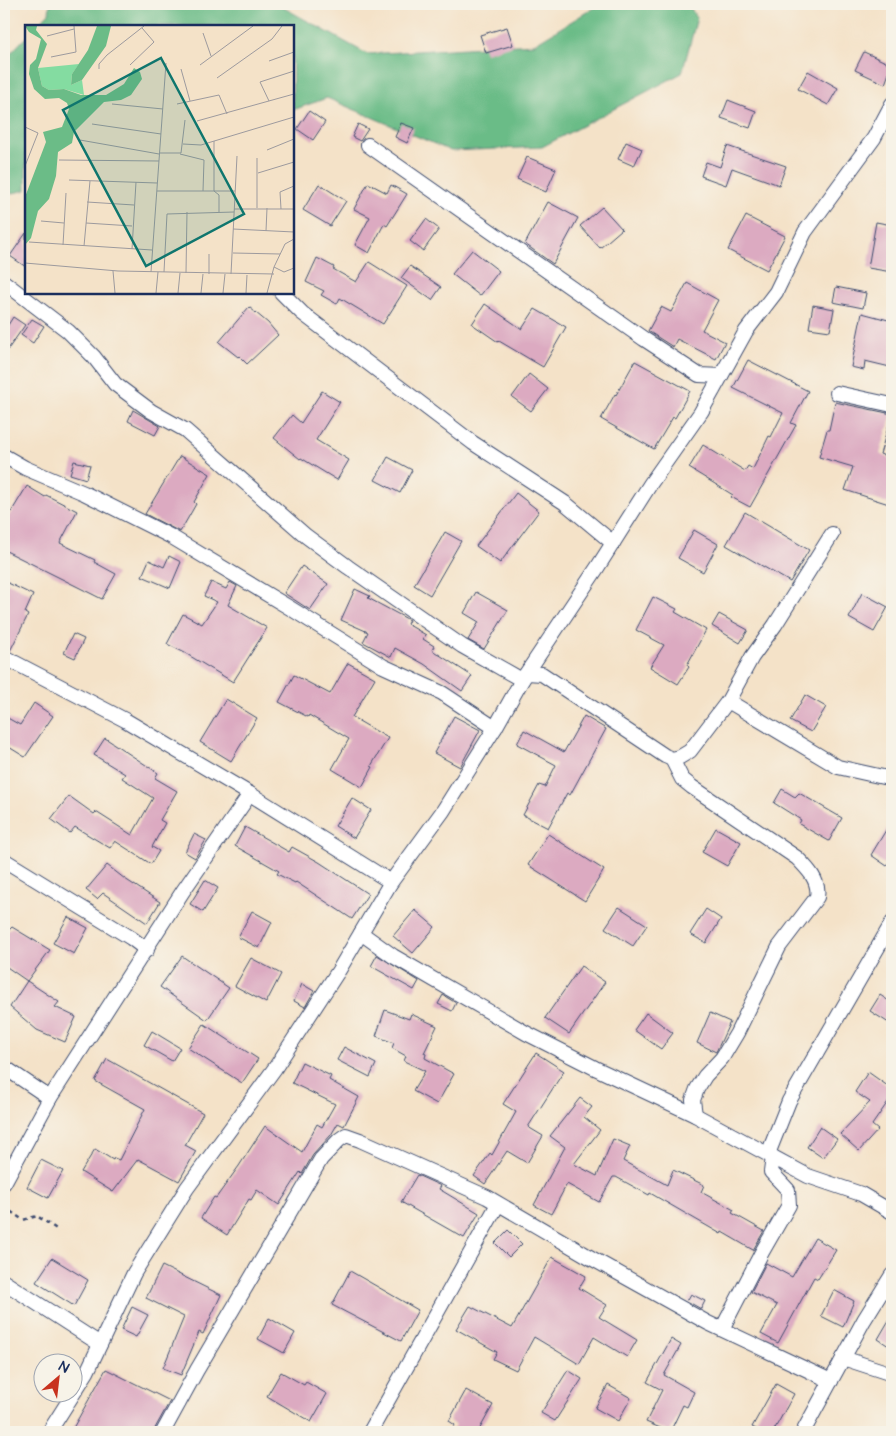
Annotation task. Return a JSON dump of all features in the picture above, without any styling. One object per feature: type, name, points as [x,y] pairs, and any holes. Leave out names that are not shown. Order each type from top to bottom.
[{"type":"street","points":[[49,1432],[87,1372],[134,1273],[187,1188],[274,1068],[339,970],[391,882],[443,811],[495,728],[524,676],[651,483],[701,412],[746,331],[776,292],[805,232],[874,138],[892,104]]},
{"type":"street","points":[[368,145],[644,339],[699,375],[721,376]]},
{"type":"street","points":[[4,282],[68,331],[94,357],[115,384],[151,411],[185,430],[306,536],[348,567],[462,646],[524,676],[542,674]]},
{"type":"street","points":[[283,294],[302,313],[420,404],[473,443],[565,503],[613,543]]},
{"type":"street","points":[[699,375],[709,397]]},
{"type":"street","points":[[837,393],[892,405]]},
{"type":"street","points":[[4,456],[24,468],[84,493],[170,536],[383,666],[442,693],[495,728]]},
{"type":"street","points":[[536,659],[542,674],[665,756],[672,759],[680,758],[690,751],[728,701],[752,657],[832,534]]},
{"type":"street","points":[[4,657],[125,720],[250,794],[391,882]]},
{"type":"street","points":[[728,701],[838,767],[892,779]]},
{"type":"street","points":[[672,759],[682,779],[797,858],[809,870],[816,882],[818,892],[817,898],[780,947],[727,1050],[705,1076],[697,1089],[693,1100],[695,1114]]},
{"type":"street","points":[[4,1184],[50,1098],[183,892],[250,794]]},
{"type":"street","points":[[4,860],[131,938],[147,950]]},
{"type":"street","points":[[722,1329],[789,1204],[788,1190],[771,1172],[770,1156],[789,1101],[892,923]]},
{"type":"street","points":[[361,933],[393,956],[526,1033],[603,1072],[695,1114],[808,1176],[861,1194],[892,1212]]},
{"type":"street","points":[[4,1067],[50,1098]]},
{"type":"street","points":[[163,1432],[197,1370],[321,1159],[339,1140],[346,1136],[360,1140],[487,1197],[593,1259],[722,1329],[831,1381]]},
{"type":"street","points":[[370,1432],[498,1204]]},
{"type":"street","points":[[803,1432],[864,1320],[892,1275]]},
{"type":"street","points":[[4,1282],[100,1344]]},
{"type":"street","points":[[843,1358],[892,1374]]},
{"type":"path","points":[[4,1207],[23,1220],[37,1216],[58,1230]]},
{"type":"green space","points":[[50,4],[277,4],[367,54],[534,44],[600,4],[688,4],[697,18],[682,73],[542,147],[451,151],[327,98],[294,110],[294,25],[37,25],[49,13]]},
{"type":"green space","points":[[25,38],[25,190],[4,195],[4,60]]},
{"type":"building","points":[[507,27],[513,45],[486,53],[480,35]]},
{"type":"building","points":[[864,52],[892,65],[885,84],[855,70]]},
{"type":"building","points":[[808,71],[838,88],[828,105],[798,89]]},
{"type":"building","points":[[728,100],[756,111],[750,128],[721,118]]},
{"type":"building","points":[[309,111],[325,122],[313,140],[297,129]]},
{"type":"building","points":[[401,123],[414,128],[407,143],[395,137]]},
{"type":"building","points":[[358,124],[368,129],[360,141],[352,137]]},
{"type":"building","points":[[626,142],[642,149],[634,166],[618,159]]},
{"type":"building","points":[[727,146],[786,166],[779,185],[732,168],[726,185],[701,176],[706,162],[720,167]]},
{"type":"building","points":[[527,157],[556,169],[546,192],[517,179]]},
{"type":"building","points":[[368,183],[387,193],[391,185],[407,194],[387,226],[384,224],[369,253],[355,245],[370,217],[354,209]]},
{"type":"building","points":[[319,184],[346,201],[330,226],[303,210]]},
{"type":"building","points":[[548,202],[578,218],[553,264],[525,244]]},
{"type":"building","points":[[602,207],[622,229],[600,248],[580,226]]},
{"type":"building","points":[[746,216],[785,236],[767,270],[728,250]]},
{"type":"building","points":[[426,219],[439,229],[423,251],[410,241]]},
{"type":"building","points":[[876,222],[892,225],[892,272],[868,268]]},
{"type":"building","points":[[25,234],[25,266],[10,256]]},
{"type":"building","points":[[472,250],[499,271],[480,296],[452,274]]},
{"type":"building","points":[[317,258],[356,282],[369,262],[407,286],[383,324],[340,298],[337,304],[321,295],[324,291],[306,282]]},
{"type":"building","points":[[410,266],[441,287],[432,300],[401,278]]},
{"type":"building","points":[[687,283],[718,300],[702,330],[725,342],[716,359],[677,339],[673,347],[648,331],[661,307],[671,312]]},
{"type":"building","points":[[836,287],[866,293],[863,308],[833,302]]},
{"type":"building","points":[[485,304],[522,329],[535,309],[566,327],[543,367],[498,342],[472,324]]},
{"type":"building","points":[[813,305],[834,309],[830,331],[809,328]]},
{"type":"building","points":[[249,307],[268,323],[278,335],[247,364],[219,342]]},
{"type":"building","points":[[862,313],[892,321],[892,357],[890,367],[865,361],[864,370],[851,367]]},
{"type":"building","points":[[13,317],[25,325],[4,355],[4,322],[8,325]]},
{"type":"building","points":[[32,319],[44,326],[33,343],[21,335]]},
{"type":"building","points":[[748,360],[808,391],[791,423],[796,425],[750,507],[731,497],[733,495],[689,468],[703,445],[745,471],[748,466],[753,469],[769,436],[771,437],[783,413],[733,388]]},
{"type":"building","points":[[635,361],[690,391],[654,449],[601,419]]},
{"type":"building","points":[[529,374],[548,389],[531,411],[512,397]]},
{"type":"building","points":[[322,391],[340,402],[316,440],[349,460],[337,480],[300,459],[274,438],[292,415],[301,423]]},
{"type":"building","points":[[835,402],[892,414],[880,454],[892,459],[892,505],[845,490],[853,467],[819,457],[827,430],[829,430]]},
{"type":"building","points":[[133,410],[160,426],[155,435],[128,421]]},
{"type":"building","points":[[180,456],[210,474],[180,532],[145,514]]},
{"type":"building","points":[[388,457],[412,470],[400,493],[375,480]]},
{"type":"building","points":[[74,461],[90,465],[86,479],[70,474]]},
{"type":"building","points":[[27,486],[45,497],[46,495],[77,511],[60,543],[95,560],[94,562],[116,574],[102,599],[4,550],[4,524]]},
{"type":"building","points":[[516,493],[539,511],[500,563],[476,546]]},
{"type":"building","points":[[745,512],[809,550],[790,582],[726,545]]},
{"type":"building","points":[[694,530],[718,544],[703,572],[678,558]]},
{"type":"building","points":[[445,532],[461,541],[430,595],[414,585]]},
{"type":"building","points":[[169,556],[181,562],[170,588],[142,576],[149,560],[164,567]]},
{"type":"building","points":[[302,566],[328,584],[310,610],[284,593]]},
{"type":"building","points":[[4,581],[33,595],[25,613],[28,615],[10,651],[4,648]]},
{"type":"building","points":[[211,582],[226,589],[230,582],[237,586],[228,605],[267,628],[233,682],[167,644],[183,614],[202,624],[217,602],[204,596]]},
{"type":"building","points":[[355,589],[409,620],[407,624],[426,635],[423,639],[434,646],[432,650],[472,676],[462,691],[424,664],[395,648],[391,657],[363,642],[368,632],[341,620]]},
{"type":"building","points":[[476,592],[508,610],[484,649],[468,640],[479,622],[464,613]]},
{"type":"building","points":[[862,593],[888,607],[874,632],[849,618]]},
{"type":"building","points":[[653,597],[677,609],[675,612],[706,630],[687,665],[689,667],[678,684],[650,667],[664,645],[636,630]]},
{"type":"building","points":[[719,614],[748,630],[740,643],[712,626]]},
{"type":"building","points":[[73,634],[84,639],[75,658],[64,653]]},
{"type":"building","points":[[348,663],[375,678],[352,717],[388,738],[371,766],[373,767],[362,787],[332,769],[349,739],[309,715],[308,717],[279,702],[294,675],[330,694]]},
{"type":"building","points":[[805,695],[826,707],[811,732],[790,721]]},
{"type":"building","points":[[226,699],[257,718],[231,761],[200,742]]},
{"type":"building","points":[[34,703],[53,716],[25,757],[4,744],[4,716],[20,725]]},
{"type":"building","points":[[454,716],[480,730],[460,767],[434,753]]},
{"type":"building","points":[[584,716],[606,729],[570,795],[567,793],[548,828],[523,815],[539,785],[545,787],[556,765],[517,744],[524,730],[564,752]]},
{"type":"building","points":[[105,738],[158,773],[155,778],[177,791],[160,820],[165,823],[152,847],[159,851],[151,864],[115,841],[110,848],[75,827],[70,833],[51,819],[69,796],[94,814],[96,812],[132,835],[153,798],[122,778],[125,774],[94,755]]},
{"type":"building","points":[[782,789],[795,797],[799,793],[842,818],[829,841],[799,824],[801,820],[774,803]]},
{"type":"building","points":[[352,798],[371,810],[354,838],[335,826]]},
{"type":"building","points":[[892,820],[892,858],[887,866],[871,855]]},
{"type":"building","points":[[245,827],[289,852],[292,847],[368,894],[352,919],[296,882],[277,874],[279,871],[235,846]]},
{"type":"building","points":[[716,828],[741,842],[727,866],[702,852]]},
{"type":"building","points":[[194,834],[206,840],[195,858],[185,852]]},
{"type":"building","points":[[548,834],[604,870],[585,901],[528,865]]},
{"type":"building","points":[[107,865],[160,902],[147,923],[103,893],[97,899],[86,890]]},
{"type":"building","points":[[205,880],[218,888],[203,912],[190,904]]},
{"type":"building","points":[[619,907],[647,925],[633,946],[605,928]]},
{"type":"building","points":[[706,909],[721,919],[706,943],[690,934]]},
{"type":"building","points":[[415,910],[435,927],[413,953],[393,936]]},
{"type":"building","points":[[252,911],[272,922],[259,948],[238,937]]},
{"type":"building","points":[[68,917],[88,928],[74,954],[53,943]]},
{"type":"building","points":[[12,927],[50,950],[27,981],[4,965],[4,935]]},
{"type":"building","points":[[377,955],[419,981],[414,990],[371,966]]},
{"type":"building","points":[[182,956],[229,988],[207,1020],[160,987]]},
{"type":"building","points":[[251,958],[281,974],[266,1003],[235,986]]},
{"type":"building","points":[[581,966],[605,982],[569,1034],[545,1018]]},
{"type":"building","points":[[27,981],[59,1002],[55,1007],[76,1017],[65,1042],[37,1030],[10,1007]]},
{"type":"building","points":[[302,984],[314,991],[305,1007],[294,1001]]},
{"type":"building","points":[[443,995],[456,1003],[452,1011],[438,1004]]},
{"type":"building","points":[[880,995],[892,1003],[892,1025],[870,1011]]},
{"type":"building","points":[[385,1010],[409,1019],[411,1014],[437,1026],[424,1053],[426,1054],[425,1058],[454,1074],[437,1104],[413,1091],[425,1071],[404,1061],[406,1056],[392,1048],[394,1043],[376,1036]]},
{"type":"building","points":[[646,1013],[673,1033],[661,1049],[634,1030]]},
{"type":"building","points":[[710,1013],[730,1022],[716,1052],[697,1043]]},
{"type":"building","points":[[204,1024],[258,1059],[242,1083],[188,1048]]},
{"type":"building","points":[[152,1031],[180,1048],[172,1061],[144,1045]]},
{"type":"building","points":[[344,1047],[376,1064],[370,1077],[337,1060]]},
{"type":"building","points":[[536,1053],[564,1071],[528,1127],[543,1136],[527,1163],[507,1151],[485,1184],[474,1176],[490,1153],[492,1155],[516,1112],[503,1104]]},
{"type":"building","points":[[107,1059],[203,1113],[185,1145],[196,1151],[179,1181],[138,1159],[113,1192],[81,1172],[95,1149],[113,1160],[114,1158],[119,1160],[145,1109],[95,1081]]},
{"type":"building","points":[[302,1062],[331,1076],[329,1080],[359,1097],[344,1126],[338,1123],[331,1135],[313,1155],[302,1174],[300,1172],[279,1205],[257,1190],[251,1200],[249,1199],[227,1235],[201,1218],[265,1126],[302,1152],[317,1124],[322,1127],[335,1104],[292,1083]]},
{"type":"building","points":[[868,1072],[892,1089],[892,1096],[872,1125],[878,1130],[859,1151],[840,1134],[870,1102],[855,1092]]},
{"type":"building","points":[[580,1098],[592,1107],[584,1117],[600,1130],[574,1164],[597,1176],[613,1139],[630,1146],[623,1161],[667,1185],[673,1170],[704,1185],[701,1192],[734,1210],[732,1213],[764,1231],[753,1250],[650,1193],[649,1195],[616,1177],[613,1177],[599,1202],[567,1184],[551,1214],[534,1205],[565,1147],[550,1136]]},
{"type":"building","points":[[820,1127],[837,1139],[823,1158],[807,1147]]},
{"type":"building","points":[[41,1160],[63,1171],[48,1198],[27,1187]]},
{"type":"building","points":[[417,1175],[441,1186],[439,1189],[479,1213],[464,1238],[401,1202]]},
{"type":"building","points":[[508,1230],[522,1244],[509,1257],[495,1243]]},
{"type":"building","points":[[815,1238],[836,1250],[818,1279],[814,1277],[778,1343],[761,1334],[777,1305],[751,1292],[766,1263],[792,1277]]},
{"type":"building","points":[[552,1257],[586,1276],[579,1288],[607,1305],[599,1317],[637,1340],[627,1357],[594,1337],[579,1364],[534,1337],[516,1370],[493,1359],[497,1352],[456,1329],[470,1306],[512,1328]]},
{"type":"building","points":[[52,1258],[88,1280],[74,1306],[36,1282]]},
{"type":"building","points":[[162,1266],[221,1295],[203,1334],[199,1332],[181,1375],[163,1368],[184,1317],[146,1298]]},
{"type":"building","points":[[350,1271],[418,1310],[401,1341],[332,1305]]},
{"type":"building","points":[[834,1290],[854,1301],[843,1327],[821,1316]]},
{"type":"building","points":[[691,1294],[705,1301],[701,1309],[687,1301]]},
{"type":"building","points":[[132,1307],[148,1315],[136,1337],[121,1330]]},
{"type":"building","points":[[892,1315],[892,1348],[878,1339]]},
{"type":"building","points":[[269,1318],[295,1333],[284,1353],[258,1339]]},
{"type":"building","points":[[671,1339],[681,1345],[664,1375],[694,1392],[687,1407],[683,1405],[670,1432],[646,1422],[662,1390],[647,1382]]},
{"type":"building","points":[[106,1369],[170,1401],[153,1432],[79,1432],[73,1428]]},
{"type":"building","points":[[568,1370],[582,1379],[555,1421],[541,1413]]},
{"type":"building","points":[[281,1372],[304,1385],[306,1382],[327,1394],[311,1422],[267,1396]]},
{"type":"building","points":[[776,1384],[794,1394],[773,1432],[762,1432],[752,1427]]},
{"type":"building","points":[[608,1385],[631,1398],[618,1421],[595,1408]]},
{"type":"building","points":[[466,1390],[493,1405],[478,1432],[451,1432],[455,1425],[449,1421]]}]
